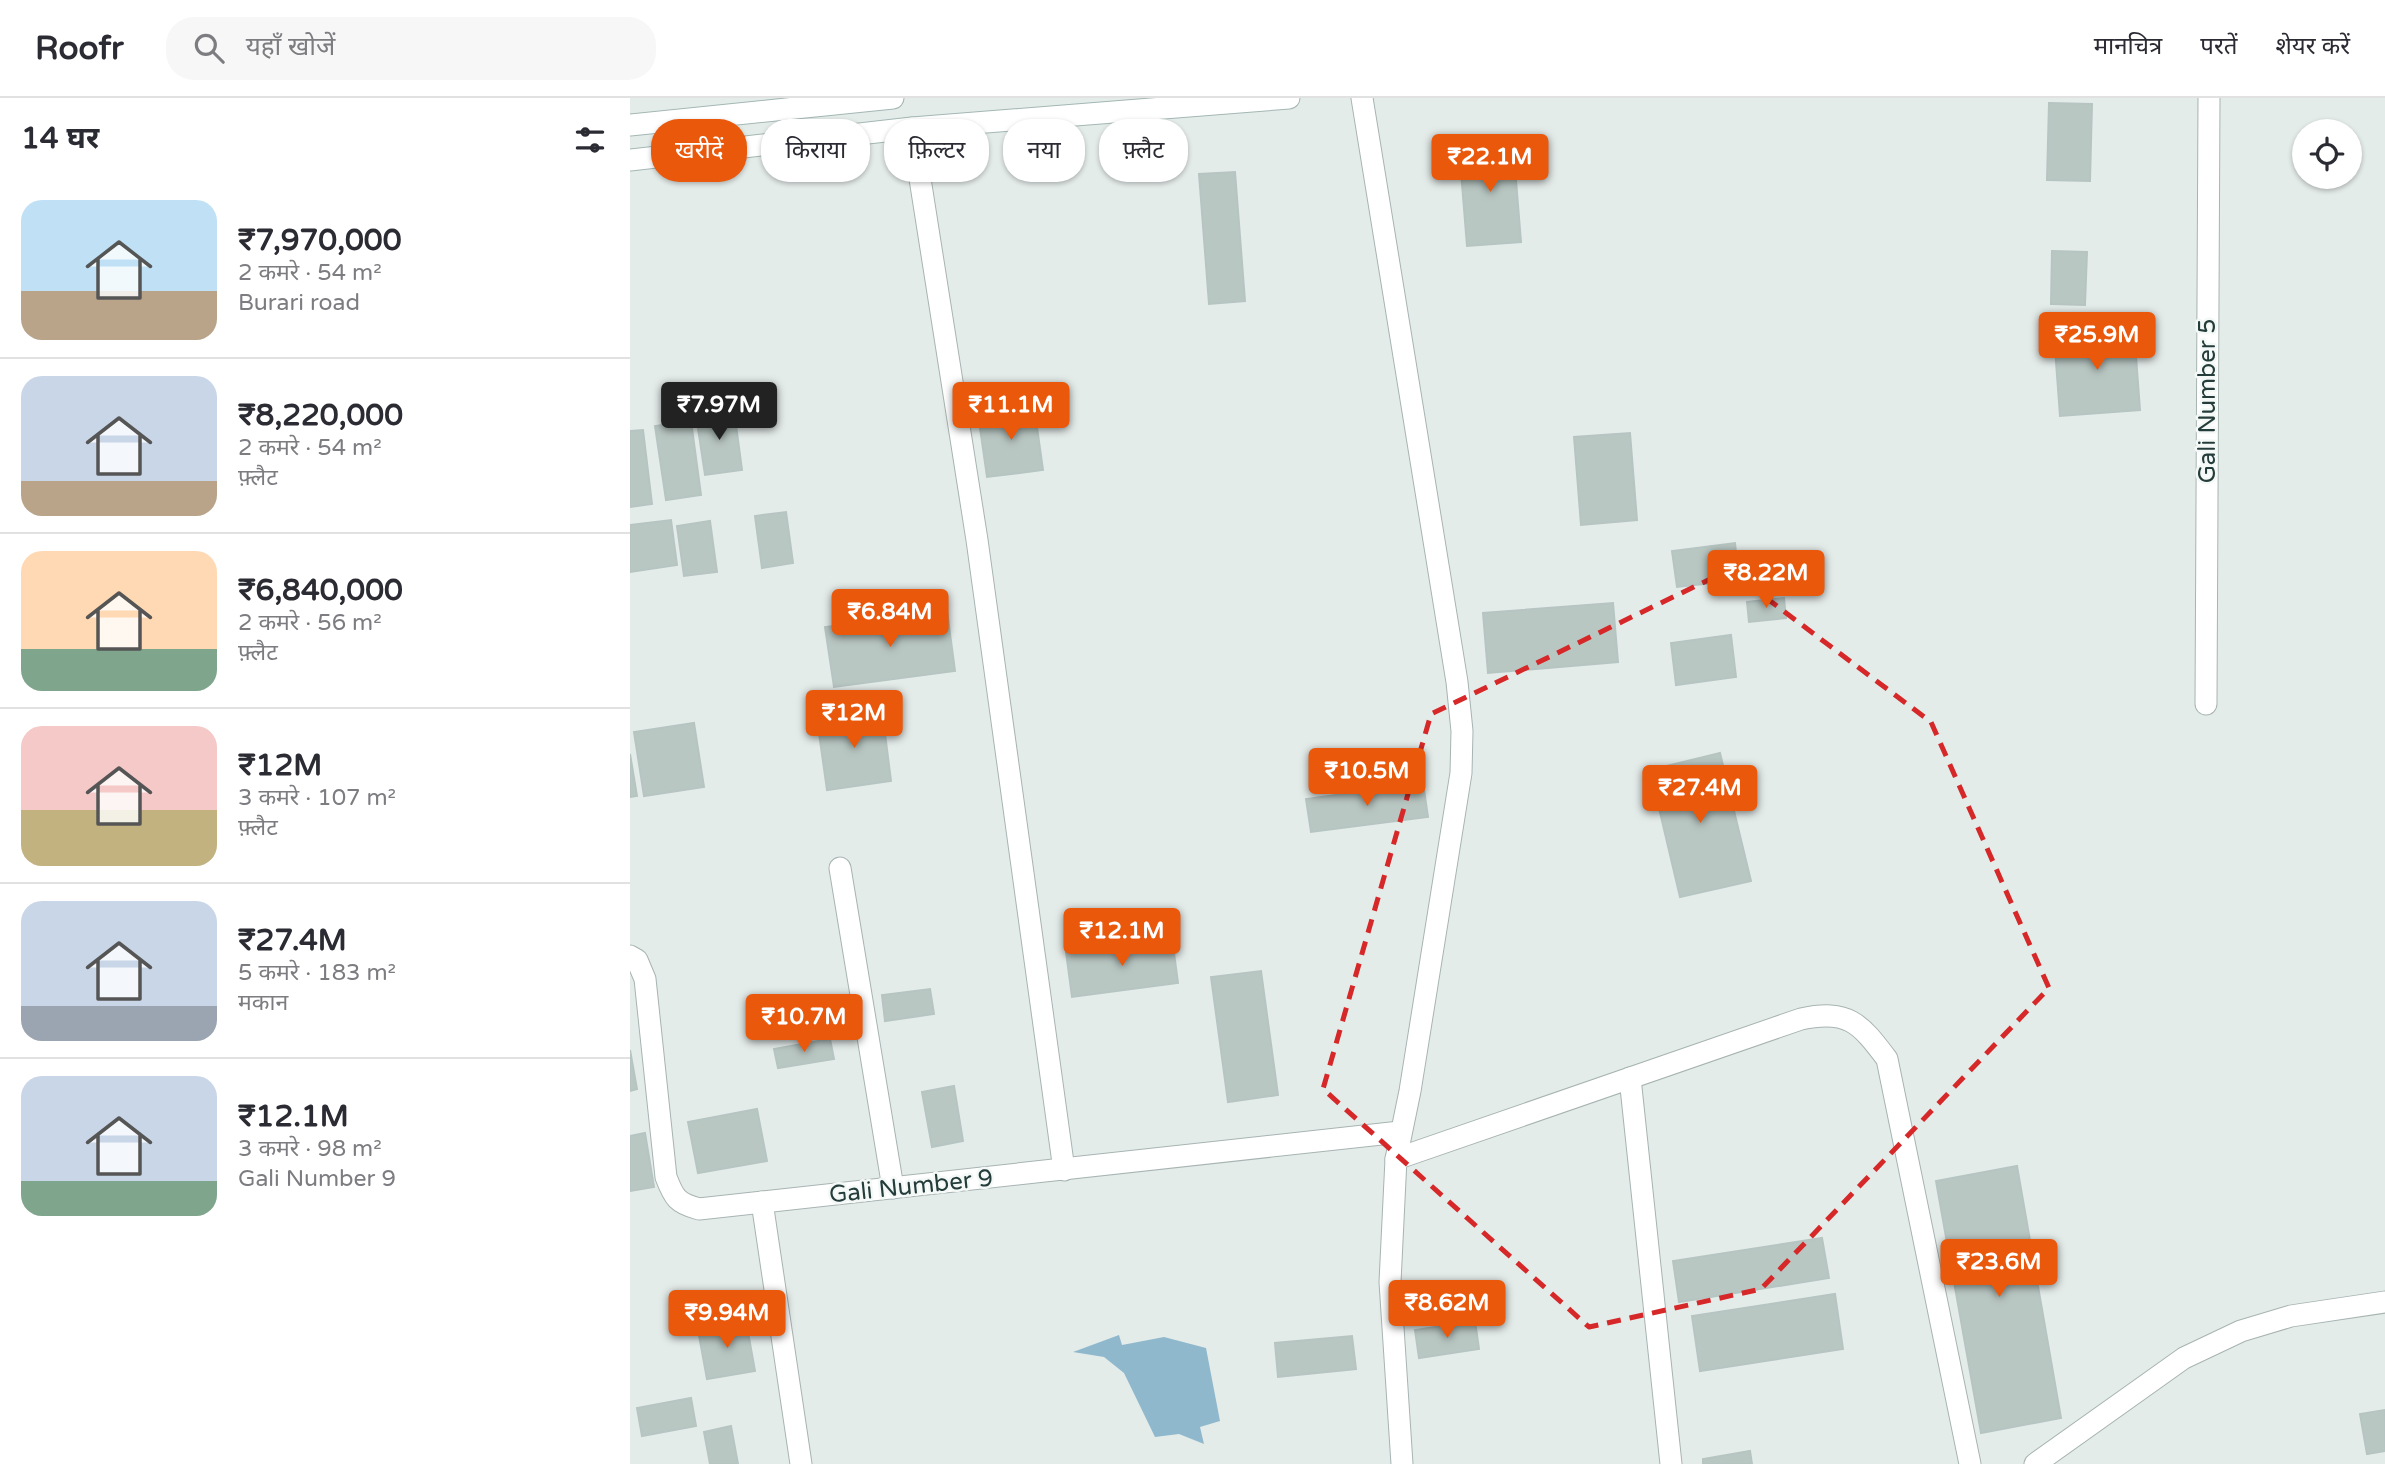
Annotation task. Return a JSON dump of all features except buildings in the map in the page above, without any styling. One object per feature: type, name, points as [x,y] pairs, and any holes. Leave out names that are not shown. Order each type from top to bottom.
[{"type":"street","points":[[630,125],[893,98]]},
{"type":"street","points":[[989,122],[1289,98]]},
{"type":"street","points":[[1362,98],[1457,681],[1462,731],[1461,773],[1410,1091],[1396,1159],[1391,1282],[1402,1464]]},
{"type":"street","name":"Gali Number 5","points":[[2206,704],[2209,98]]},
{"type":"street","points":[[630,160],[884,131]]},
{"type":"street","points":[[921,182],[977,540],[1064,1170]]},
{"type":"street","points":[[840,868],[893,1188]]},
{"type":"street","name":"Gali Number 9","points":[[630,956],[637,960],[645,979],[666,1177],[671,1190],[682,1204],[699,1209],[1400,1132]]},
{"type":"street","points":[[1396,1159],[1801,1019],[1821,1015],[1847,1017],[1868,1033],[1887,1059],[1970,1464]]},
{"type":"street","points":[[1630,1078],[1671,1464]]},
{"type":"street","points":[[762,1202],[801,1464]]},
{"type":"street","points":[[2035,1464],[2184,1358],[2241,1331],[2291,1316],[2385,1302]]},
{"type":"highlighted area","points":[[1729,570],[1931,722],[2049,988],[1761,1289],[1589,1327],[1323,1089],[1431,714]]},
{"type":"water","points":[[1119,1335],[1122,1345],[1164,1337],[1206,1348],[1220,1421],[1200,1427],[1204,1444],[1179,1434],[1155,1437],[1124,1373],[1104,1357],[1073,1352]]}]
